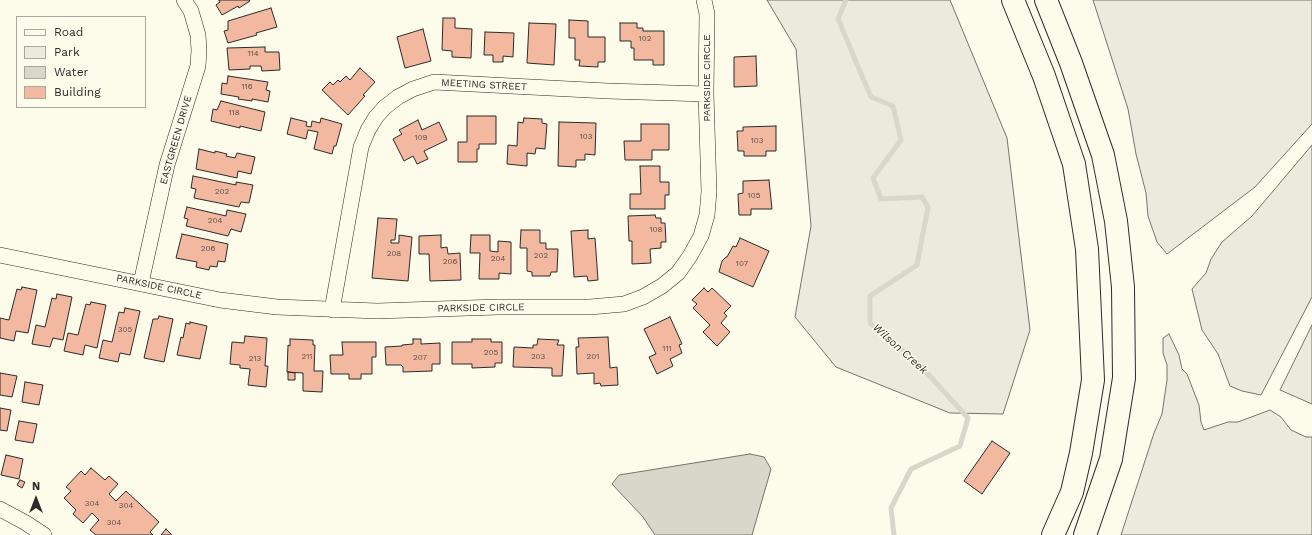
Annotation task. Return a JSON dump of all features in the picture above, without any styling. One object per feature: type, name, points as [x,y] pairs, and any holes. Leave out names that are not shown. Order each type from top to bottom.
[{"type":"highway","points":[[1013,0],[1044,76],[1074,164],[1087,248],[1093,380],[1081,454],[1072,492],[1052,535]]},
{"type":"highway","points":[[1046,0],[1071,63],[1103,155],[1116,221],[1123,287],[1124,378],[1111,459],[1085,535]]},
{"type":"street","name":"EASTGREEN DRIVE","points":[[141,283],[167,165],[198,66],[198,35],[191,11],[184,0]]},
{"type":"street","name":"PARKSIDE CIRCLE","points":[[0,255],[227,301],[277,307],[377,311],[498,307],[590,307],[624,304],[643,297],[662,286],[678,273],[690,256],[701,236],[707,215],[709,192],[709,157],[706,94],[707,14],[704,0]]},
{"type":"street","name":"MEETING STREET","points":[[332,310],[361,147],[368,130],[376,117],[385,107],[398,97],[412,89],[434,82],[608,91],[706,94]]},
{"type":"street","points":[[0,510],[16,517],[44,535]]},
{"type":"green space","points":[[767,0],[950,0],[1007,138],[1030,330],[1003,414],[950,413],[836,367],[795,317],[811,226],[796,49]]},
{"type":"green space","points":[[1093,0],[1312,0],[1312,124],[1255,187],[1167,254],[1157,242],[1148,216],[1146,193],[1136,154],[1128,109]]},
{"type":"green space","points":[[1312,145],[1312,297],[1261,395],[1242,391],[1230,386],[1218,354],[1202,330],[1192,289],[1206,273],[1211,259],[1222,242],[1252,216]]},
{"type":"green space","points":[[1312,325],[1312,404],[1280,390]]},
{"type":"green space","points":[[1169,334],[1179,355],[1182,369],[1187,374],[1199,405],[1201,422],[1204,430],[1228,422],[1238,422],[1270,410],[1281,417],[1291,430],[1306,437],[1312,437],[1312,535],[1121,535],[1154,433],[1162,414],[1167,380],[1167,365],[1163,353],[1163,338]]},
{"type":"water","points":[[750,454],[764,457],[771,469],[752,535],[655,535],[643,517],[612,484],[619,475]]},
{"type":"building","points":[[219,0],[250,1],[239,8],[238,6],[222,15],[216,5],[220,2]]},
{"type":"building","points":[[271,8],[277,27],[256,33],[257,35],[228,43],[224,31],[228,30],[228,21]]},
{"type":"building","points":[[443,18],[455,18],[455,28],[472,29],[471,58],[452,57],[452,51],[442,50]]},
{"type":"building","points":[[569,20],[588,21],[588,37],[605,37],[605,62],[598,62],[598,67],[579,66],[580,60],[575,60],[575,38],[569,38]]},
{"type":"building","points":[[529,23],[556,24],[554,65],[527,63]]},
{"type":"building","points":[[620,23],[637,23],[637,28],[643,28],[643,31],[664,31],[664,65],[653,65],[653,60],[634,60],[634,48],[631,48],[631,41],[620,41]]},
{"type":"building","points":[[423,29],[431,61],[405,68],[397,37]]},
{"type":"building","points":[[485,32],[514,33],[513,57],[503,56],[503,62],[493,62],[493,55],[484,55]]},
{"type":"building","points":[[265,47],[265,52],[279,52],[280,70],[262,71],[261,66],[250,66],[250,69],[229,70],[227,48]]},
{"type":"building","points":[[756,56],[757,86],[734,87],[734,57]]},
{"type":"building","points":[[360,68],[375,82],[348,115],[322,90],[330,82],[333,85],[338,80],[340,82],[346,76],[350,80]]},
{"type":"building","points":[[228,76],[268,82],[266,90],[270,91],[268,102],[252,99],[252,101],[238,99],[239,97],[221,94],[222,83],[227,84]]},
{"type":"building","points":[[221,101],[265,112],[261,131],[211,121],[213,109],[217,110]]},
{"type":"building","points":[[467,116],[496,116],[496,144],[479,144],[479,149],[477,149],[477,162],[458,162],[458,142],[467,142]]},
{"type":"building","points":[[291,118],[307,122],[306,126],[311,127],[312,121],[320,123],[321,118],[342,124],[336,146],[334,146],[332,154],[314,149],[318,132],[308,130],[306,139],[287,134]]},
{"type":"building","points":[[524,118],[542,119],[542,123],[547,124],[545,149],[536,148],[535,154],[527,153],[527,166],[507,164],[508,145],[517,146],[518,122],[523,123]]},
{"type":"building","points":[[418,120],[422,130],[439,122],[447,140],[424,151],[428,159],[417,164],[413,156],[404,161],[393,139],[402,134],[399,130]]},
{"type":"building","points":[[559,122],[596,123],[595,155],[585,154],[585,160],[576,160],[576,167],[558,166]]},
{"type":"building","points":[[641,124],[669,124],[669,150],[652,150],[652,160],[625,160],[624,141],[641,141]]},
{"type":"building","points":[[776,126],[776,151],[766,151],[766,156],[744,156],[744,151],[738,151],[737,131],[743,131],[743,127]]},
{"type":"building","points":[[199,149],[227,154],[226,156],[235,158],[237,153],[255,157],[251,174],[238,171],[237,178],[196,169]]},
{"type":"building","points":[[640,166],[660,166],[660,182],[669,182],[669,195],[665,195],[665,209],[630,209],[630,194],[641,194]]},
{"type":"building","points":[[193,176],[236,185],[236,182],[253,185],[249,203],[241,202],[239,207],[194,198],[196,189],[191,188]]},
{"type":"building","points":[[769,180],[772,209],[751,209],[751,215],[739,215],[738,194],[743,193],[743,181]]},
{"type":"building","points":[[187,207],[226,216],[227,210],[246,214],[241,232],[231,229],[228,236],[186,226],[188,219],[184,218]]},
{"type":"building","points":[[655,215],[656,218],[661,218],[661,223],[665,223],[666,242],[661,242],[661,248],[650,249],[651,263],[632,264],[632,241],[629,241],[628,216]]},
{"type":"building","points":[[378,218],[397,219],[395,240],[391,240],[391,243],[399,243],[399,235],[412,237],[408,281],[372,278]]},
{"type":"building","points":[[521,230],[540,230],[540,243],[546,243],[546,249],[558,249],[557,272],[551,272],[550,276],[532,276],[532,272],[527,271],[527,248],[520,248]]},
{"type":"building","points":[[588,230],[588,239],[595,238],[598,280],[588,281],[587,276],[574,277],[571,231]]},
{"type":"building","points":[[182,234],[228,244],[225,262],[218,261],[217,267],[210,266],[209,270],[196,267],[197,262],[176,258]]},
{"type":"building","points":[[441,235],[441,248],[447,247],[448,254],[460,253],[461,280],[430,281],[429,254],[419,254],[419,236]]},
{"type":"building","points":[[471,235],[490,235],[490,251],[498,252],[498,241],[511,242],[511,274],[499,273],[499,279],[479,279],[480,253],[470,253]]},
{"type":"building","points":[[740,238],[769,251],[753,287],[719,272],[722,261],[727,257],[733,246],[736,247]]},
{"type":"building","points":[[22,287],[37,290],[28,333],[16,331],[14,341],[0,338],[0,318],[9,320],[17,289],[21,290]]},
{"type":"building","points":[[704,288],[708,292],[712,288],[731,306],[724,313],[727,316],[721,323],[730,332],[717,346],[703,332],[710,325],[693,308],[697,304],[692,300]]},
{"type":"building","points":[[57,294],[72,297],[63,340],[53,338],[50,347],[32,344],[36,325],[45,327],[52,298],[56,299]]},
{"type":"building","points":[[91,302],[106,305],[97,348],[85,345],[83,355],[64,351],[68,333],[78,335],[86,304],[90,305]]},
{"type":"building","points":[[125,308],[140,311],[130,355],[120,353],[118,362],[99,358],[103,340],[112,342],[119,312],[124,313]]},
{"type":"building","points":[[159,316],[173,319],[164,362],[144,358],[153,319],[158,319]]},
{"type":"building","points":[[670,317],[682,344],[679,345],[682,353],[670,359],[673,366],[657,374],[649,357],[656,354],[644,329]]},
{"type":"building","points":[[190,322],[207,326],[200,359],[177,355],[186,323],[190,324]]},
{"type":"building","points":[[245,336],[267,338],[265,366],[268,366],[266,387],[248,385],[250,369],[240,368],[240,365],[230,364],[232,342],[244,343]]},
{"type":"building","points":[[608,337],[610,368],[617,367],[618,385],[601,386],[600,383],[594,384],[594,373],[577,374],[576,347],[579,347],[578,338]]},
{"type":"building","points":[[290,339],[313,340],[313,345],[315,345],[314,371],[323,371],[322,392],[303,391],[303,373],[287,372],[288,345],[290,346]]},
{"type":"building","points":[[413,339],[421,339],[421,344],[440,343],[440,364],[432,364],[432,371],[403,372],[403,367],[401,365],[386,365],[385,347],[413,344]]},
{"type":"building","points":[[472,339],[491,339],[491,342],[502,342],[502,363],[495,363],[495,367],[472,368],[472,364],[452,364],[452,342],[472,342]]},
{"type":"building","points":[[538,339],[559,340],[557,345],[564,345],[562,376],[552,376],[552,368],[513,367],[514,347],[533,348],[533,345],[537,345]]},
{"type":"building","points":[[342,342],[376,342],[376,357],[372,357],[372,374],[361,374],[361,379],[349,379],[349,374],[331,374],[330,355],[343,355]]},
{"type":"building","points":[[288,372],[295,373],[295,380],[288,380]]},
{"type":"building","points":[[0,373],[17,376],[12,397],[0,395]]},
{"type":"building","points":[[25,382],[43,385],[39,405],[22,402]]},
{"type":"building","points":[[0,408],[11,410],[7,431],[0,430]]},
{"type":"building","points":[[19,421],[37,424],[33,443],[15,440]]},
{"type":"building","points":[[992,441],[1010,453],[982,494],[964,481]]},
{"type":"building","points":[[6,455],[23,459],[19,479],[1,475]]},
{"type":"building","points":[[91,468],[105,480],[109,476],[118,484],[109,494],[116,501],[126,491],[159,522],[150,532],[153,535],[96,535],[90,530],[99,520],[92,513],[83,523],[73,514],[76,510],[64,498],[71,491],[66,487],[81,471],[85,475]]},
{"type":"building","points":[[20,480],[25,482],[22,488],[17,485]]},
{"type":"building","points":[[166,529],[172,535],[161,535]]},
{"type":"waterway","name":"Wilson Creek","points":[[846,0],[838,19],[871,97],[893,106],[901,140],[873,178],[881,199],[922,197],[928,207],[917,265],[870,296],[870,323],[917,362],[968,418],[960,446],[911,469],[891,508],[894,535]]}]
